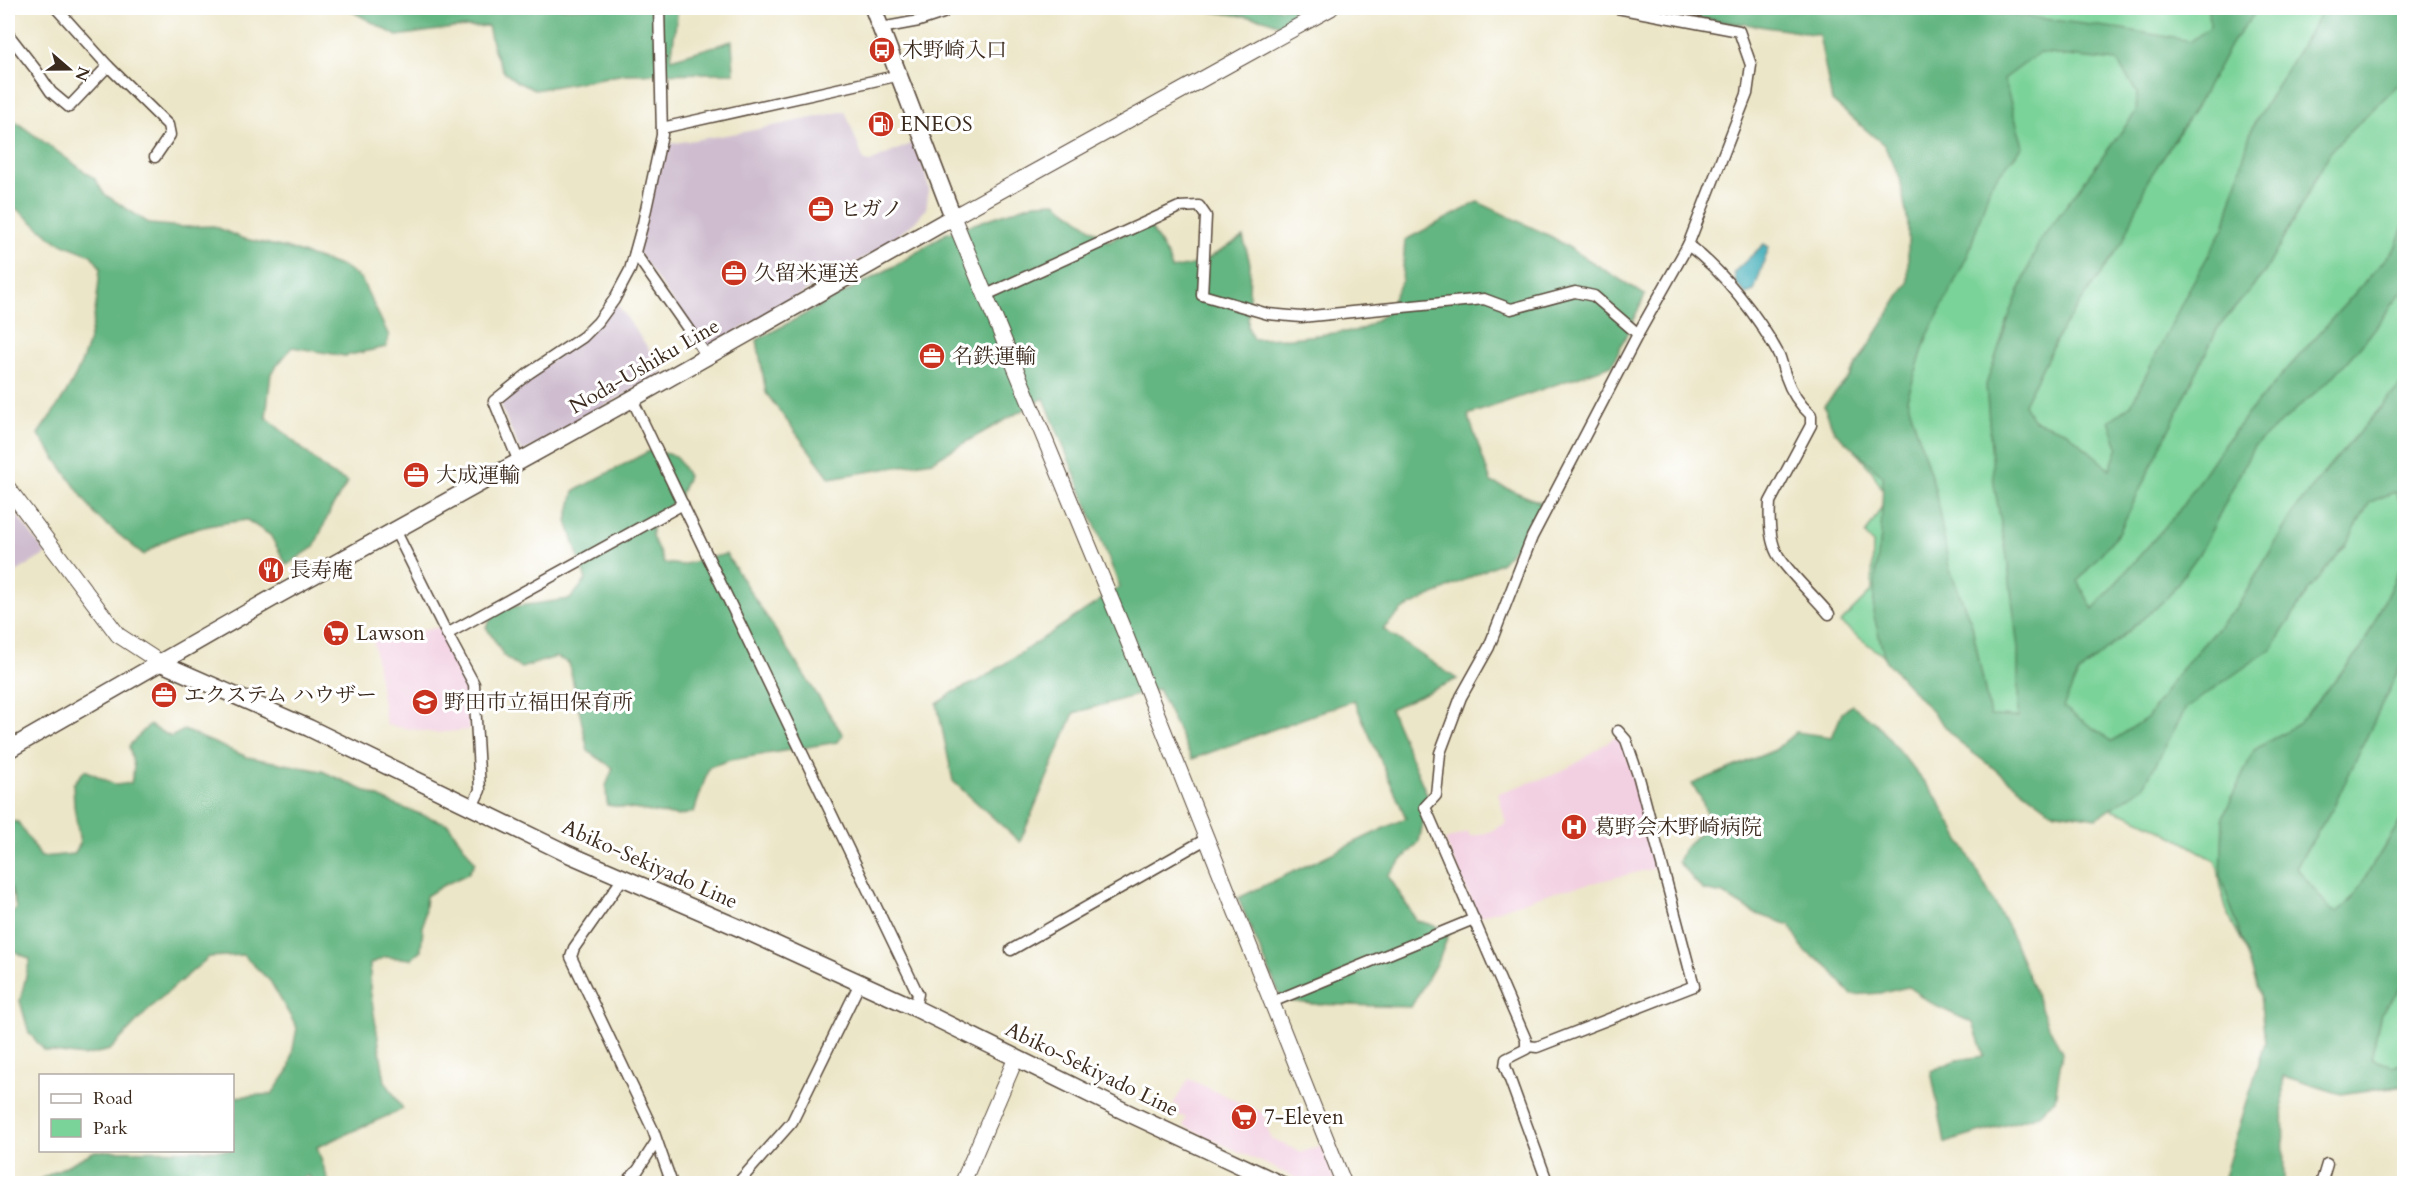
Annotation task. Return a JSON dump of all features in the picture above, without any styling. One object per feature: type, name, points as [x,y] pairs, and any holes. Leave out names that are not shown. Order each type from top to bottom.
[{"type":"main road","points":[[873,8],[953,217]]},
{"type":"main road","name":"Noda-Ushiku Line","points":[[161,663],[953,217]]},
{"type":"main road","points":[[8,750],[161,663]]},
{"type":"main road","name":"Abiko-Sekiyado Line","points":[[161,663],[309,728],[623,878],[915,1008],[1280,1184]]},
{"type":"street","points":[[56,8],[108,66],[168,125],[170,135],[155,157]]},
{"type":"street","points":[[519,462],[494,401],[529,372],[583,337],[598,322],[620,289],[635,253],[656,168],[662,129],[659,8]]},
{"type":"street","points":[[1331,8],[953,217],[1124,631],[1344,1184]]},
{"type":"street","points":[[1527,1046],[1425,807],[1436,795],[1440,753],[1461,697],[1489,647],[1532,537],[1638,334],[1688,245],[1747,94],[1751,65],[1739,31],[1617,8]]},
{"type":"street","points":[[881,28],[919,21],[943,13]]},
{"type":"street","points":[[8,34],[51,92],[69,107],[108,66]]},
{"type":"street","points":[[662,129],[900,75]]},
{"type":"street","points":[[986,295],[1179,207],[1198,206],[1206,216],[1202,295],[1229,303],[1268,314],[1301,317],[1484,299],[1511,309],[1575,292],[1594,296],[1638,334]]},
{"type":"street","points":[[1688,245],[1718,272],[1760,325],[1780,357],[1786,378],[1800,405],[1811,415],[1811,425],[1770,502],[1769,516],[1778,556],[1829,614]]},
{"type":"street","points":[[635,253],[707,356]]},
{"type":"street","points":[[633,399],[918,994],[915,1008]]},
{"type":"street","points":[[8,488],[118,635],[161,663]]},
{"type":"street","points":[[447,634],[683,504]]},
{"type":"street","points":[[395,530],[474,684],[480,790],[472,807]]},
{"type":"street","points":[[1527,1046],[1537,1047],[1694,986],[1639,778],[1626,740],[1618,730]]},
{"type":"street","points":[[1011,950],[1206,839]]},
{"type":"street","points":[[623,878],[574,948],[571,957],[653,1130],[672,1184]]},
{"type":"street","points":[[1272,1002],[1474,920]]},
{"type":"street","points":[[737,1184],[792,1122],[860,983]]},
{"type":"street","points":[[1527,1046],[1526,1049],[1506,1059],[1505,1066],[1548,1184]]},
{"type":"street","points":[[962,1184],[1016,1058]]},
{"type":"street","points":[[625,1184],[643,1164],[656,1142]]},
{"type":"street","points":[[2321,1184],[2327,1164]]},
{"type":"shaded area","points":[[845,111],[864,161],[870,162],[917,141],[929,189],[926,209],[915,222],[883,247],[706,349],[638,252],[662,145],[744,132]]},
{"type":"shaded area","points":[[615,301],[665,372],[523,452],[519,448],[502,409],[501,402],[504,395],[565,351]]},
{"type":"shaded area","points":[[8,503],[46,554],[8,577]]},
{"type":"shaded area","name":"野田市立福田保育所","points":[[440,627],[468,680],[469,730],[435,733],[386,725],[373,640]]},
{"type":"shaded area","name":"葛野会木野崎病院","points":[[1615,737],[1620,739],[1627,755],[1660,867],[1553,892],[1478,917],[1445,840],[1468,832],[1470,837],[1489,832],[1506,823],[1498,793],[1553,775],[1575,764]]},
{"type":"shaded area","points":[[1189,1079],[1263,1113],[1271,1139],[1302,1152],[1322,1145],[1334,1181],[1332,1183],[1307,1183],[1183,1126],[1186,1118],[1177,1114],[1180,1107],[1173,1104]]},
{"type":"green space","points":[[346,8],[678,8],[671,59],[732,41],[734,73],[625,74],[535,90],[517,82],[504,72],[494,51],[488,26],[453,28],[397,36]]},
{"type":"green space","points":[[1209,8],[1312,8],[1283,26],[1264,19],[1209,11]]},
{"type":"green space","points":[[1630,8],[2404,8],[2404,1087],[2372,1088],[2252,960],[2229,917],[2215,861],[2147,823],[2106,808],[1923,686],[1840,623],[1872,591],[1873,543],[1865,535],[1881,508],[1885,494],[1872,471],[1849,444],[1920,330],[1897,49],[1752,22],[1735,25]]},
{"type":"green space","points":[[1648,8],[1958,8],[2122,29],[2191,41],[2210,27],[2209,8],[2259,8],[2232,42],[2197,105],[2148,180],[2123,242],[2062,329],[2024,404],[2033,420],[2067,432],[2110,469],[2118,447],[2109,421],[2131,405],[2189,289],[2224,228],[2252,127],[2324,8],[2404,8],[2404,79],[2332,149],[2265,272],[2218,328],[2120,531],[2078,581],[2093,609],[2178,512],[2216,455],[2250,411],[2395,248],[2404,224],[2404,289],[2370,335],[2333,377],[2254,446],[2201,551],[2167,598],[2078,674],[2063,707],[2112,741],[2148,717],[2176,675],[2239,604],[2296,508],[2404,381],[2404,512],[2395,492],[2370,502],[2345,546],[2308,591],[2272,648],[2186,708],[2144,786],[2097,818],[2051,811],[1961,744],[1885,660],[1873,612],[1881,536],[1883,476],[1834,431],[1824,406],[1849,377],[1908,283],[1908,224],[1900,178],[1884,145],[1832,101],[1819,35]],"holes":[[[2039,53],[2117,61],[2137,93],[2136,112],[2039,242],[2011,311],[1986,385],[1994,484],[2007,557],[2018,649],[2018,717],[1990,716],[1972,625],[1949,567],[1935,489],[1907,399],[1927,337],[1968,255],[1991,184],[2023,146],[2004,79]]]},
{"type":"green space","points":[[8,116],[95,179],[104,194],[150,224],[182,227],[214,226],[241,238],[290,249],[346,268],[361,279],[389,336],[386,347],[345,356],[292,347],[271,373],[266,417],[330,473],[348,482],[331,509],[314,547],[287,565],[270,535],[247,520],[179,534],[144,555],[96,516],[38,434],[77,374],[83,359],[95,314],[100,267],[91,255],[56,241],[8,202]]},
{"type":"green space","points":[[1056,202],[1108,241],[1148,223],[1168,257],[1172,269],[1201,263],[1243,237],[1250,263],[1248,327],[1253,339],[1291,338],[1361,330],[1385,314],[1402,281],[1405,240],[1478,202],[1552,237],[1645,295],[1612,365],[1468,415],[1491,482],[1542,503],[1528,532],[1502,562],[1402,610],[1383,629],[1457,679],[1390,709],[1428,797],[1419,842],[1388,875],[1416,920],[1450,931],[1440,957],[1411,1007],[1311,1004],[1282,1000],[1238,898],[1406,818],[1354,700],[1192,759],[1158,689],[1074,713],[1020,842],[953,781],[937,704],[954,692],[980,680],[1120,587],[1044,398],[932,461],[830,478],[766,393],[757,340],[898,264],[945,234],[1035,203]]},
{"type":"green space","points":[[651,450],[676,456],[688,476],[679,498],[652,519],[652,536],[664,563],[681,565],[726,554],[843,735],[837,742],[730,760],[709,767],[694,812],[678,816],[607,805],[606,786],[613,768],[588,751],[569,663],[556,657],[521,668],[505,657],[486,627],[497,609],[570,599],[586,580],[567,521],[574,491]]},
{"type":"green space","points":[[2404,552],[2404,658],[2334,806],[2296,867],[2331,910],[2337,912],[2352,899],[2404,815],[2404,984],[2381,1013],[2371,1059],[2393,1066],[2404,1061],[2404,1085],[2341,1094],[2283,1076],[2284,1183],[2222,1183],[2265,1043],[2260,994],[2221,878],[2223,817],[2254,750],[2299,723],[2361,649],[2400,568]]},
{"type":"green space","points":[[1852,705],[1877,724],[1937,798],[2010,931],[2047,1023],[2062,1052],[2055,1100],[2039,1115],[1945,1143],[1931,1071],[1957,1060],[1984,1056],[1973,1023],[1936,1006],[1908,987],[1882,993],[1851,995],[1827,965],[1804,951],[1790,925],[1754,913],[1723,894],[1703,890],[1678,862],[1684,848],[1710,823],[1701,798],[1692,784],[1775,750],[1796,732],[1832,737],[1842,713]]},
{"type":"green space","points":[[149,725],[171,737],[184,730],[247,757],[322,771],[398,806],[448,824],[475,862],[468,874],[426,896],[421,950],[412,959],[385,957],[370,964],[370,989],[385,1081],[403,1109],[317,1147],[329,1183],[312,1183],[309,1176],[285,1183],[250,1183],[248,1178],[234,1184],[33,1183],[93,1152],[234,1152],[234,1097],[272,1094],[289,1070],[297,1028],[270,981],[243,955],[209,957],[155,1003],[110,1050],[83,1056],[45,1051],[29,1033],[20,1001],[30,959],[8,948],[8,918],[16,908],[11,888],[8,885],[8,821],[18,822],[41,857],[74,854],[80,844],[73,784],[85,770],[116,785],[131,783],[134,767],[129,746]]},
{"type":"water","points":[[1764,244],[1769,247],[1754,291],[1746,294],[1736,283],[1734,272]]},
{"type":"place","name":"木野崎入口","points":[[882,50]]},
{"type":"place","name":"ENEOS","points":[[881,124]]},
{"type":"place","name":"ヒガノ","points":[[821,209]]},
{"type":"place","name":"久留米運送","points":[[734,273]]},
{"type":"place","name":"名鉄運輸","points":[[932,356]]},
{"type":"place","name":"大成運輸","points":[[416,475]]},
{"type":"place","name":"長寿庵","points":[[271,570]]},
{"type":"place","name":"Lawson","points":[[336,633]]},
{"type":"place","name":"エクステム ハウザー","points":[[164,695]]},
{"type":"place","name":"野田市立福田保育所","points":[[425,702]]},
{"type":"place","name":"葛野会木野崎病院","points":[[1574,827]]},
{"type":"place","name":"7-Eleven","points":[[1244,1117]]}]
